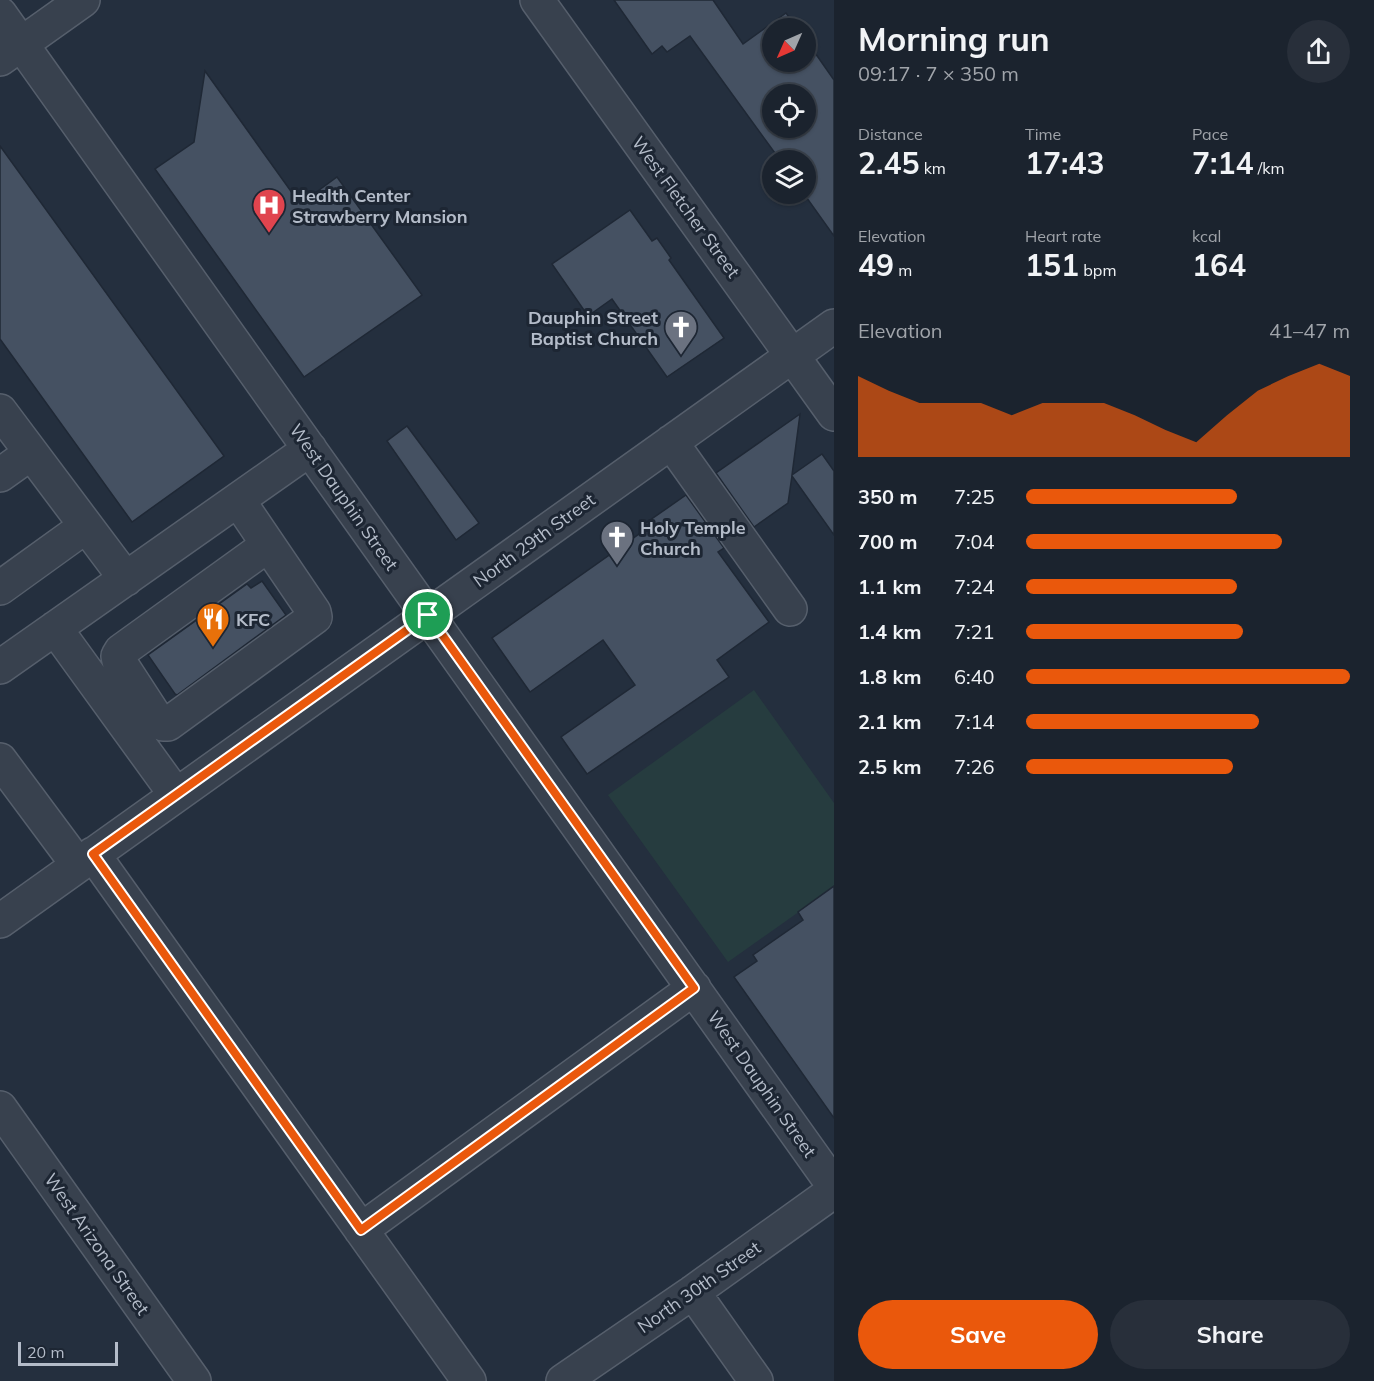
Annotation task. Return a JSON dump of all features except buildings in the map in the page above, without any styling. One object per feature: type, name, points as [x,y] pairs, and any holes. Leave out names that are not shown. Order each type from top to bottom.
[{"type":"street","points":[[10,51],[83,0]]},
{"type":"street","name":"West Fletcher Street","points":[[537,0],[834,414]]},
{"type":"street","name":"West Dauphin Street","points":[[0,14],[10,51],[310,449],[834,1186]]},
{"type":"street","name":"North 29th Street","points":[[0,921],[834,326]]},
{"type":"street","points":[[0,411],[126,579]]},
{"type":"street","points":[[671,442],[790,609]]},
{"type":"street","points":[[0,667],[310,449]]},
{"type":"street","points":[[0,475],[31,453]]},
{"type":"street","points":[[238,500],[314,612],[315,617],[168,724],[163,724],[158,720],[119,661],[118,656],[121,651],[268,545]]},
{"type":"street","points":[[0,588],[86,526]]},
{"type":"street","points":[[55,628],[176,795]]},
{"type":"street","points":[[0,760],[86,860],[361,1230],[469,1381]]},
{"type":"street","points":[[361,1230],[694,988]]},
{"type":"street","name":"West Arizona Street","points":[[0,1108],[194,1381]]},
{"type":"street","name":"North 30th Street","points":[[563,1381],[834,1191]]},
{"type":"street","points":[[693,1292],[756,1381]]},
{"type":"green space","points":[[754,690],[834,803],[834,887],[728,962],[608,795]]},
{"type":"place","name":"Health Center Strawberry Mansion","points":[[269,234]]},
{"type":"place","name":"Dauphin Street Baptist Church","points":[[681,356]]},
{"type":"place","name":"Holy Temple Church","points":[[617,566]]},
{"type":"place","name":"KFC","points":[[213,648]]},
{"type":"route","points":[[428,615],[694,988],[361,1230],[93,854],[428,615]]}]
